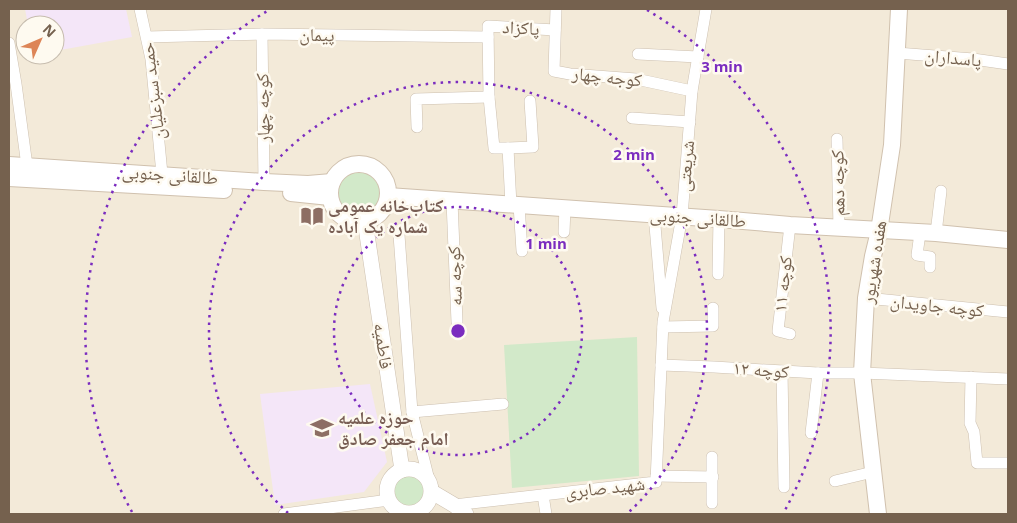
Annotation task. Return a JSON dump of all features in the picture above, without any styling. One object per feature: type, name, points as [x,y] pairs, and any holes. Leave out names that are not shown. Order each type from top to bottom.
[{"type":"main road","name":"هفده شهریور","points":[[878,514],[862,373],[866,298],[892,145],[899,9]]},
{"type":"main road","points":[[352,164],[361,164],[370,166],[384,178],[388,187],[388,196],[386,205],[374,218],[356,222],[338,214],[333,206],[331,189],[336,174],[352,164]]},
{"type":"main road","name":"طالقانی جنوبی","points":[[9,165],[308,184],[331,189]]},
{"type":"main road","name":"طالقانی جنوبی","points":[[9,178],[308,194],[331,189]]},
{"type":"main road","name":"طالقانی جنوبی","points":[[388,196],[1008,240]]},
{"type":"street","name":"حمید سبزعلیان","points":[[140,9],[151,59],[162,174]]},
{"type":"street","name":"کوجه چهار","points":[[556,9],[554,71],[636,79],[692,92]]},
{"type":"street","name":"شریعتی","points":[[663,325],[682,216],[692,92],[706,9]]},
{"type":"street","name":"پاکزاد","points":[[488,32],[555,30]]},
{"type":"street","name":"پیمان","points":[[147,38],[262,34],[488,32]]},
{"type":"street","points":[[488,32],[489,97],[494,148],[533,147],[530,101]]},
{"type":"street","name":"کوچه چهار","points":[[262,34],[264,182]]},
{"type":"street","points":[[9,43],[27,166]]},
{"type":"street","name":"پاسداران","points":[[897,53],[973,59],[1008,64]]},
{"type":"street","points":[[638,54],[698,57]]},
{"type":"street","points":[[417,127],[416,99],[489,97]]},
{"type":"street","points":[[632,118],[690,122]]},
{"type":"street","name":"کوچه دهم","points":[[837,139],[839,228]]},
{"type":"street","points":[[508,148],[522,251]]},
{"type":"street","points":[[930,267],[930,257],[917,255],[928,233],[941,191]]},
{"type":"street","name":"کوچه سه","points":[[452,201],[457,322]]},
{"type":"street","points":[[564,232],[565,208]]},
{"type":"street","points":[[654,214],[663,325],[712,326],[713,308]]},
{"type":"street","points":[[718,274],[719,219]]},
{"type":"street","name":"فاطمیه","points":[[365,221],[402,470]]},
{"type":"street","name":"کوچه ۱۱","points":[[790,225],[778,331],[790,334]]},
{"type":"street","name":"فاطمیه","points":[[399,235],[412,412],[430,486]]},
{"type":"street","name":"کوچه جاویدان","points":[[866,298],[1008,312]]},
{"type":"street","name":"شهید صابری","points":[[460,510],[543,495],[656,482],[663,325]]},
{"type":"street","name":"کوچه ۱۲","points":[[661,366],[1008,379]]},
{"type":"street","points":[[782,371],[784,487]]},
{"type":"street","points":[[811,433],[818,373]]},
{"type":"street","points":[[970,377],[970,423],[974,432],[977,463],[1008,464]]},
{"type":"street","points":[[412,412],[503,404]]},
{"type":"street","points":[[712,457],[712,503]]},
{"type":"street","points":[[284,514],[380,506],[394,506],[400,511],[414,513],[421,510],[430,499],[430,486],[425,475],[408,468],[395,473],[390,479],[387,493],[380,506]]},
{"type":"street","points":[[835,481],[873,472]]},
{"type":"street","points":[[656,476],[713,477]]},
{"type":"street","points":[[430,486],[460,510]]},
{"type":"street","points":[[543,495],[546,514]]},
{"type":"shaded area","points":[[9,9],[1008,9],[1008,514],[9,514]]},
{"type":"shaded area","points":[[25,9],[126,9],[132,37],[65,49],[65,15],[26,15]]},
{"type":"shaded area","name":"حوزه علمیه امام جعفر صادق","points":[[370,384],[387,462],[364,492],[275,505],[260,394]]},
{"type":"green space","points":[[364,171],[376,177],[381,184],[381,202],[376,209],[369,214],[356,215],[348,212],[341,205],[338,189],[341,181],[348,174]]},
{"type":"green space","points":[[637,337],[639,476],[512,488],[504,345]]},
{"type":"green space","points":[[409,475],[415,476],[420,480],[424,485],[424,497],[420,502],[415,506],[409,507],[403,506],[398,502],[394,497],[393,491],[394,485],[398,480],[403,476]]},
{"type":"place","name":"کتاب‌خانه عمومی شماره یک آباده","points":[[312,216]]},
{"type":"place","name":"حوزه علمیه امام جعفر صادق","points":[[322,428]]}]
